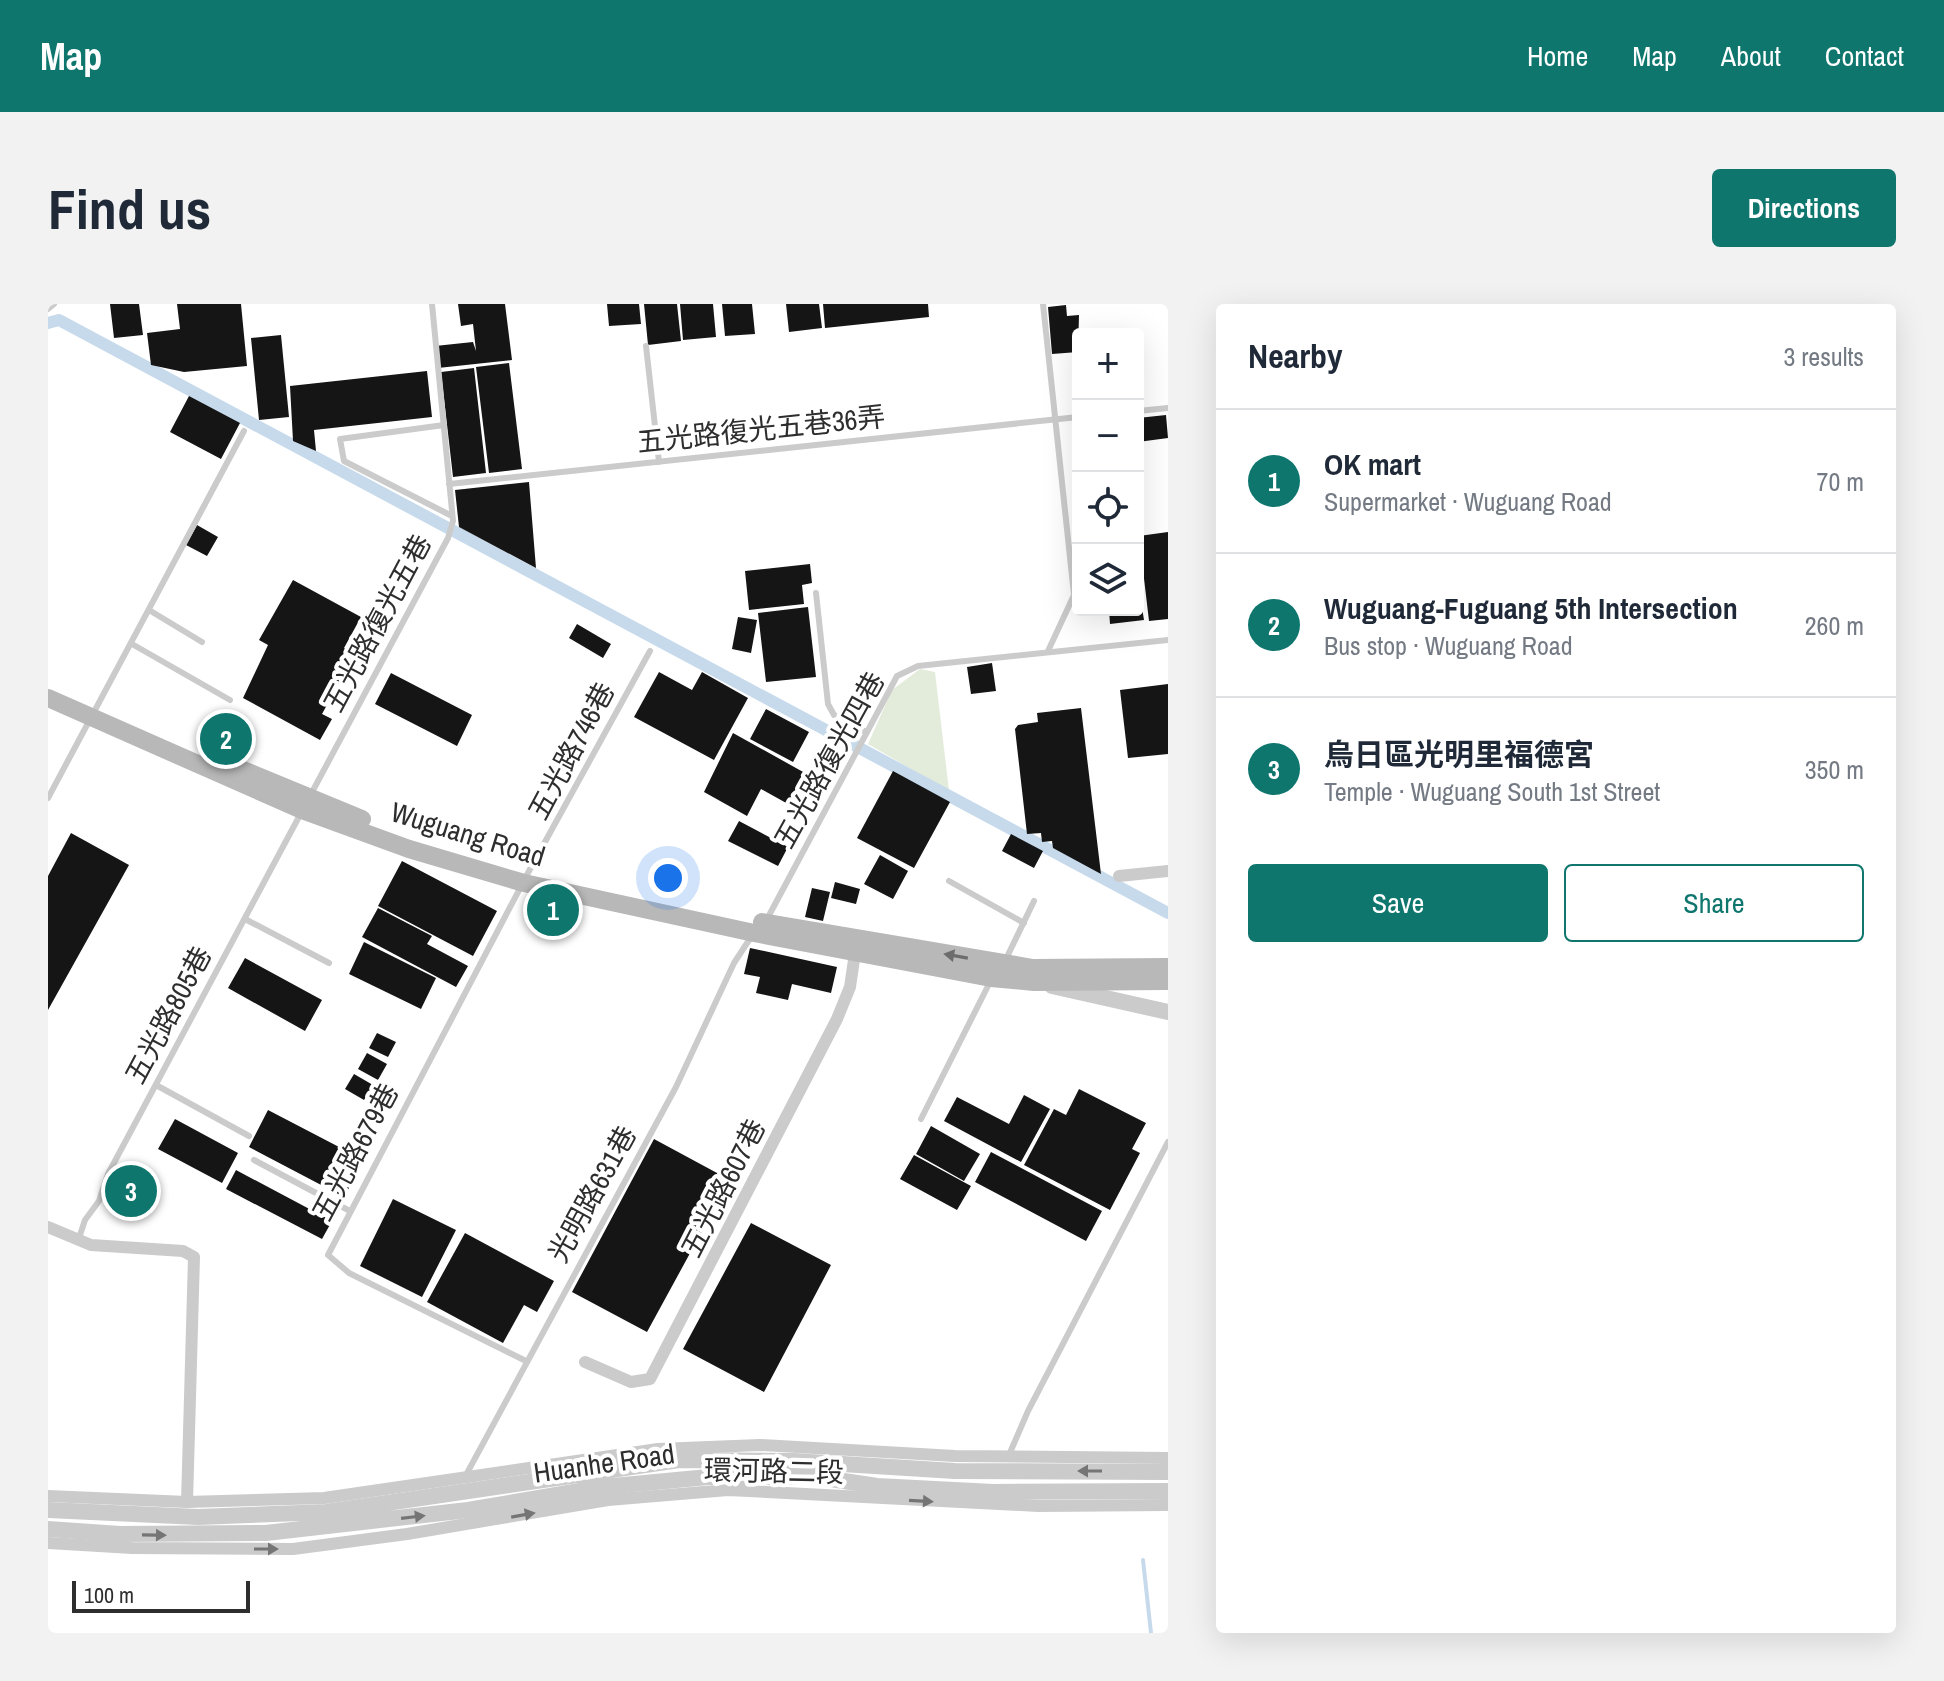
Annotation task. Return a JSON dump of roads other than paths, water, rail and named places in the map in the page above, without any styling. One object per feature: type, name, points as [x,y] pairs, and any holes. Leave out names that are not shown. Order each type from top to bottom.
[{"type":"main road","name":"Wuguang Road","points":[[48,685],[94,712]]},
{"type":"main road","name":"Wuguang Road","points":[[48,698],[94,712],[409,849],[760,928],[997,971]]},
{"type":"main road","name":"Wuguang Road","points":[[760,928],[855,953],[1033,975],[1168,981]]},
{"type":"main road","name":"Wuguang Road","points":[[1033,975],[1168,967]]},
{"type":"street","points":[[1119,876],[1168,871]]},
{"type":"street","name":"五光路607巷","points":[[585,1362],[631,1382],[650,1379],[837,1019],[850,987],[855,953]]},
{"type":"street","name":"Wuguang Road","points":[[1033,975],[1168,1012]]},
{"type":"street","points":[[48,1227],[99,1247],[189,1252],[194,1257],[187,1502]]},
{"type":"street","name":"環河路二段","points":[[48,1496],[187,1502],[324,1498],[658,1449],[760,1445],[879,1459]]},
{"type":"street","points":[[1168,1458],[1009,1455],[955,1463],[954,1496],[1168,1505]]},
{"type":"street","points":[[877,1492],[879,1459]]},
{"type":"street","name":"Huanhe Road","points":[[48,1510],[198,1517],[326,1512],[679,1460],[879,1459],[1168,1472]]},
{"type":"street","name":"Huanhe Road","points":[[48,1529],[120,1534],[266,1533],[468,1510],[668,1479],[817,1477],[877,1492],[954,1496],[1168,1491]]},
{"type":"street","name":"環河路二段","points":[[48,1543],[132,1548],[293,1549],[407,1534],[608,1500],[728,1490],[877,1492]]},
{"type":"lane","points":[[48,309],[54,304]]},
{"type":"lane","name":"五光路復光五巷","points":[[305,804],[448,538],[452,519],[432,304]]},
{"type":"lane","points":[[1043,304],[1074,595],[1048,651]]},
{"type":"lane","points":[[646,346],[659,462]]},
{"type":"lane","points":[[1144,410],[1168,408]]},
{"type":"lane","name":"五光路復光五巷36弄","points":[[449,484],[1072,418]]},
{"type":"lane","points":[[444,425],[340,439],[344,461],[452,519]]},
{"type":"lane","points":[[48,798],[244,431]]},
{"type":"lane","points":[[816,593],[828,704],[834,715],[866,732]]},
{"type":"lane","points":[[149,610],[202,642]]},
{"type":"lane","name":"五光路復光四巷","points":[[760,928],[897,676],[904,671],[918,666],[1168,640]]},
{"type":"lane","points":[[132,644],[230,700]]},
{"type":"lane","name":"五光路746巷","points":[[526,877],[650,651]]},
{"type":"lane","name":"五光路805巷","points":[[78,1241],[85,1220],[99,1201],[108,1174],[305,804]]},
{"type":"lane","name":"五光路679巷","points":[[526,877],[348,1210],[328,1255],[332,1261],[526,1361]]},
{"type":"lane","points":[[949,881],[1024,923]]},
{"type":"lane","points":[[921,1119],[1034,901]]},
{"type":"lane","points":[[245,919],[329,963]]},
{"type":"lane","name":"光明路631巷","points":[[466,1475],[676,1087],[734,963],[760,928]]},
{"type":"lane","points":[[156,1085],[249,1136]]},
{"type":"lane","points":[[1009,1455],[1028,1411],[1168,1142]]},
{"type":"lane","points":[[254,1160],[348,1210]]},
{"type":"waterway","points":[[48,323],[59,320],[1168,913]]},
{"type":"waterway","points":[[1143,1560],[1151,1633]]},
{"type":"place","name":"Wuguang-Fuguang 5th Intersection","points":[[226,739]]},
{"type":"place","name":"OK mart","points":[[553,910]]},
{"type":"place","name":"烏日區光明里福德宮","points":[[131,1191]]}]
